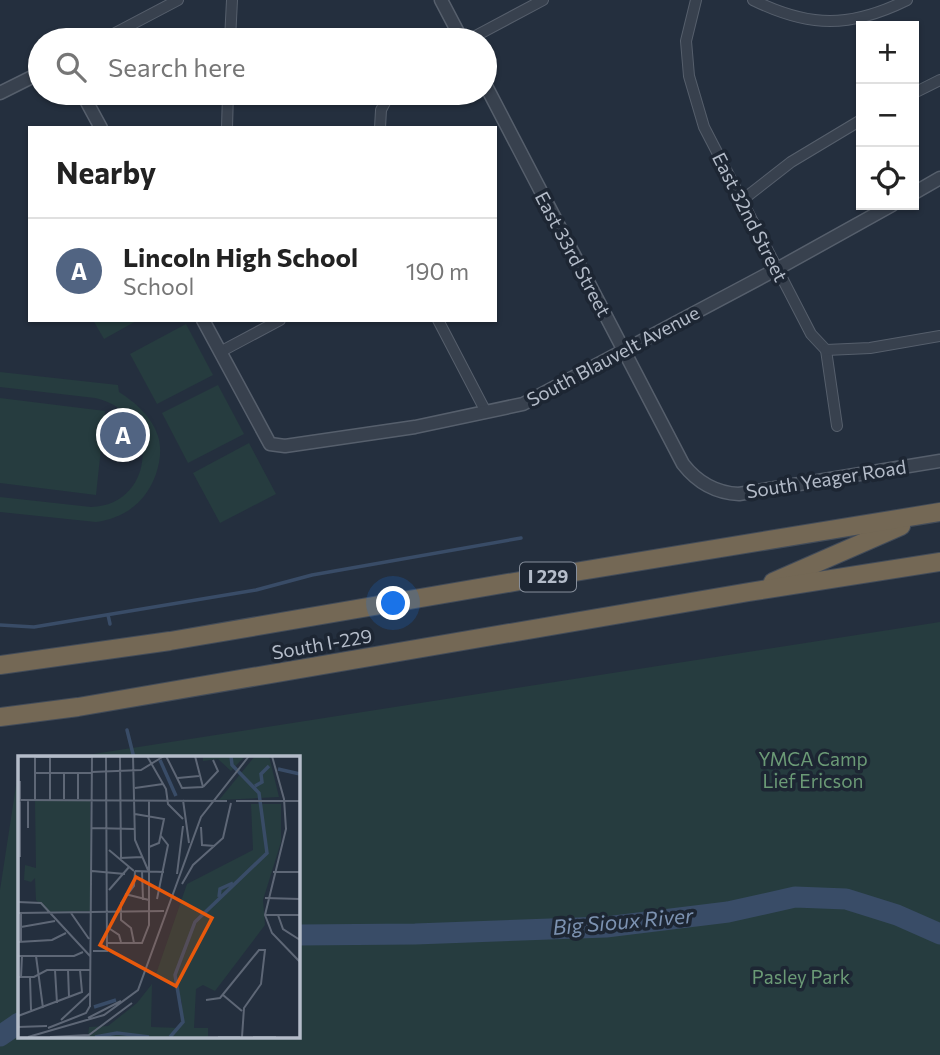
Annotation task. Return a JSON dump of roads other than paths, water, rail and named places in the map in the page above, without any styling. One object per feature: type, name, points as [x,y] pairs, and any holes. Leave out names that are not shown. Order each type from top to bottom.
[{"type":"highway","points":[[749,593],[933,514]]},
{"type":"highway","name":"South I-229","points":[[0,665],[170,641],[933,514]]},
{"type":"highway","name":"South I-229","points":[[0,717],[78,707],[940,562]]},
{"type":"street","points":[[125,28],[178,0]]},
{"type":"street","points":[[231,28],[232,0]]},
{"type":"street","points":[[441,0],[456,28]]},
{"type":"street","points":[[490,28],[543,0]]},
{"type":"street","name":"East 32nd Street","points":[[696,0],[686,41],[688,76],[704,127],[811,334],[825,350],[837,426]]},
{"type":"street","points":[[754,0],[771,9],[807,20],[833,21],[859,18],[887,10],[906,0]]},
{"type":"street","points":[[0,93],[28,79]]},
{"type":"street","points":[[919,90],[940,80]]},
{"type":"street","points":[[89,105],[100,126]]},
{"type":"street","points":[[227,126],[228,105]]},
{"type":"street","points":[[380,126],[384,105]]},
{"type":"street","name":"East 33rd Street","points":[[496,105],[683,464],[694,476],[713,488]]},
{"type":"street","points":[[741,201],[791,162],[856,123]]},
{"type":"street","points":[[919,190],[940,178]]},
{"type":"street","name":"South Blauvelt Avenue","points":[[220,352],[270,444],[277,446],[415,427],[486,412],[523,404],[883,210]]},
{"type":"street","points":[[204,322],[220,352],[276,322]]},
{"type":"street","points":[[439,322],[486,412]]},
{"type":"street","points":[[825,350],[870,348],[940,337]]},
{"type":"street","name":"South Yeager Road","points":[[713,488],[730,494],[750,493],[940,461]]},
{"type":"waterway","points":[[0,625],[34,627],[256,590],[312,575],[521,538]]},
{"type":"waterway","points":[[108,615],[110,624]]},
{"type":"waterway","points":[[127,730],[134,756]]},
{"type":"waterway","name":"Big Sioux River","points":[[299,935],[606,927],[728,912],[795,897],[846,899],[897,915],[940,934]]},
{"type":"waterway","name":"Big Sioux River","points":[[0,1036],[18,1024]]},
{"type":"place","name":"Lincoln High School","points":[[123,435]]},
{"type":"park label","name":"YMCA Camp Lief Ericson","points":[[813,770]]},
{"type":"park label","name":"Pasley Park","points":[[801,977]]}]
